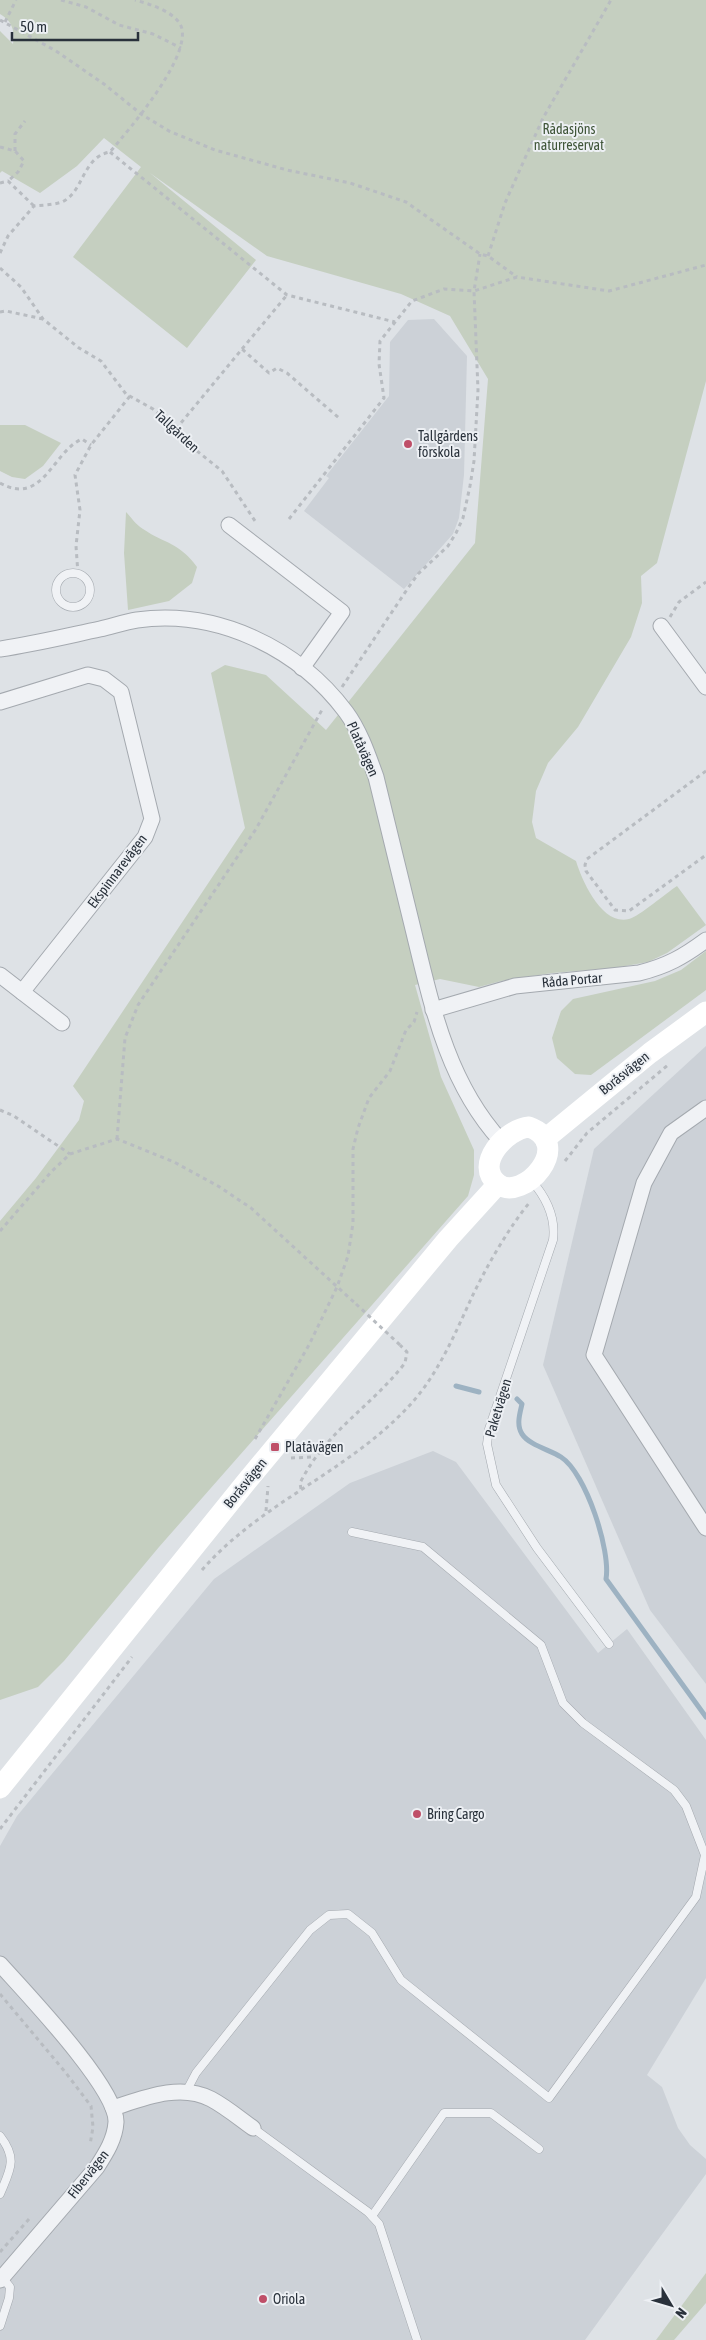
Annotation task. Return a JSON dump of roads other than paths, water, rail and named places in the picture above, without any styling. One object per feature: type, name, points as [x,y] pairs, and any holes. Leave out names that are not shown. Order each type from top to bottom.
[{"type":"street","points":[[229,525],[342,612],[302,668]]},
{"type":"street","name":"Platåvägen","points":[[0,648],[30,644],[137,620],[185,620],[209,623],[240,632],[273,647],[302,668],[332,697],[346,713],[356,730],[376,777],[433,1010],[448,1057],[470,1100],[501,1140]]},
{"type":"street","points":[[661,626],[706,687]]},
{"type":"street","name":"Ekspinnarevägen","points":[[0,702],[88,675],[104,679],[121,692],[152,819],[145,837],[22,992]]},
{"type":"street","name":"Råda Portar","points":[[433,1010],[515,986],[639,973],[657,969],[680,959],[706,940]]},
{"type":"street","points":[[0,975],[62,1024]]},
{"type":"street","name":"Boråsvägen","points":[[545,1139],[650,1053],[706,1012]]},
{"type":"street","points":[[706,1108],[671,1133],[644,1183],[594,1356],[706,1528]]},
{"type":"street","points":[[529,1127],[540,1133],[545,1139],[549,1145],[548,1155],[534,1185],[507,1188],[498,1184],[490,1173],[490,1165],[501,1140],[520,1128],[529,1127]]},
{"type":"street","name":"Boråsvägen","points":[[0,1788],[252,1474],[448,1238],[498,1184]]},
{"type":"street","name":"Fibervägen","points":[[0,1964],[92,2073],[113,2108],[116,2122],[110,2147],[97,2167],[1,2279]]},
{"type":"street","points":[[113,2108],[171,2092],[186,2092],[211,2099],[252,2128]]},
{"type":"lane","points":[[68,574],[78,574],[87,581],[89,592],[87,598],[79,605],[67,606],[58,599],[57,583],[68,574]]},
{"type":"lane","name":"Paketvägen","points":[[534,1185],[550,1210],[553,1222],[553,1240],[489,1429],[487,1444],[490,1464],[496,1485],[537,1548],[609,1644]]},
{"type":"lane","points":[[186,2092],[196,2073],[310,1930],[329,1915],[348,1914],[372,1933],[401,1980],[549,2098],[696,1897],[705,1855],[686,1806],[674,1790],[583,1723],[563,1702],[541,1645],[423,1547],[352,1532]]},
{"type":"lane","points":[[372,2216],[444,2113],[491,2113],[538,2149]]},
{"type":"lane","points":[[252,2128],[372,2216],[378,2224],[417,2340]]},
{"type":"lane","points":[[0,2136],[9,2148],[12,2166],[0,2194]]},
{"type":"lane","points":[[0,2326],[9,2298],[10,2287],[1,2279]]},
{"type":"waterway","points":[[456,1386],[479,1392]]},
{"type":"waterway","points":[[517,1399],[522,1404],[519,1423],[522,1434],[535,1444],[561,1457],[570,1466],[588,1495],[605,1550],[606,1579],[706,1717]]},
{"type":"place","name":"Tallgårdens förskola","points":[[408,444]]},
{"type":"place","name":"Platåvägen","points":[[275,1447]]},
{"type":"place","name":"Bring Cargo","points":[[417,1814]]},
{"type":"place","name":"Oriola","points":[[263,2299]]},
{"type":"park label","name":"Rådasjöns naturreservat","points":[[569,138]]}]
